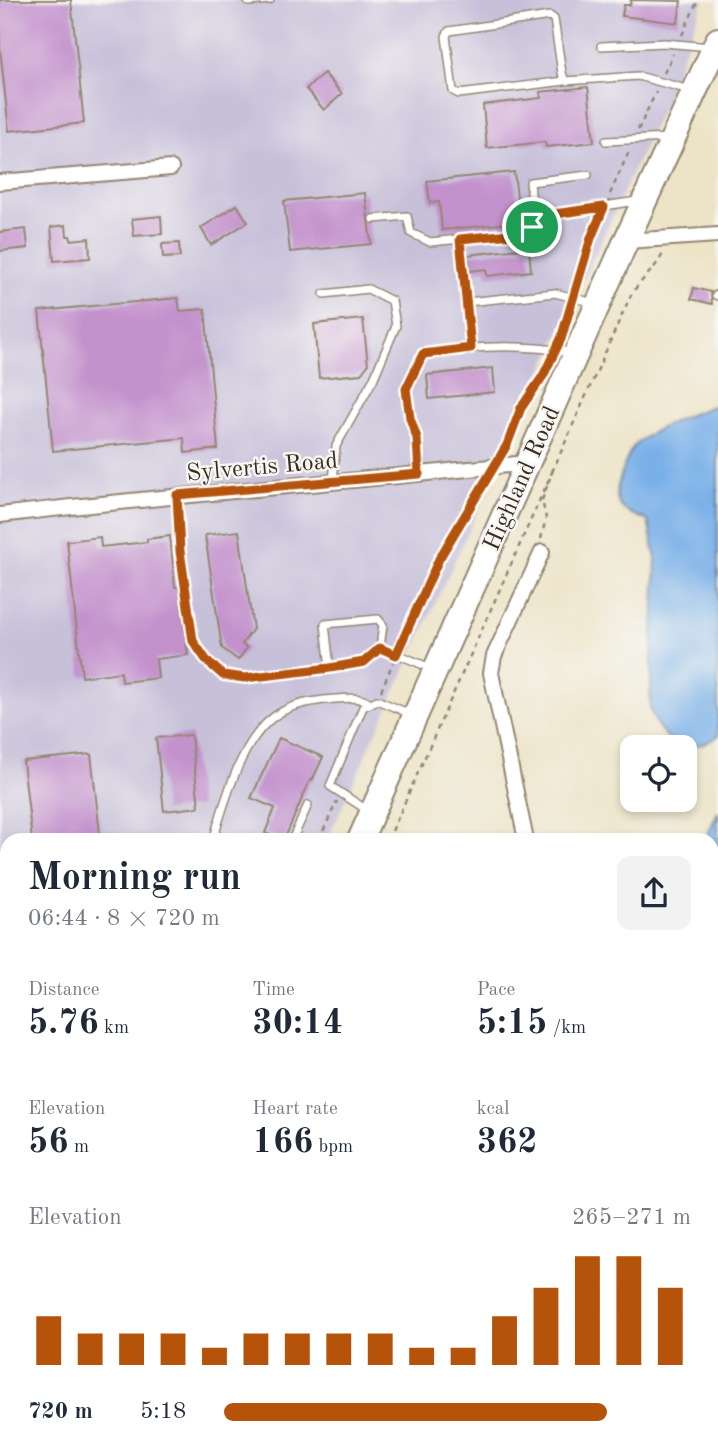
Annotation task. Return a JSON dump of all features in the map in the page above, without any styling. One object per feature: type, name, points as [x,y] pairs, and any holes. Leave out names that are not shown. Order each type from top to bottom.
[{"type":"highway","name":"Highland Road","points":[[363,833],[527,463],[566,352],[598,304],[716,43]]},
{"type":"street","points":[[0,183],[171,168]]},
{"type":"street","points":[[626,241],[718,234]]},
{"type":"street","name":"Sylvertis Road","points":[[0,515],[177,495],[333,483],[527,463]]},
{"type":"street","points":[[525,833],[491,673],[495,656],[542,552]]},
{"type":"lane","points":[[248,0],[270,0]]},
{"type":"lane","points":[[565,81],[554,19],[550,16],[449,31],[446,36],[453,91],[459,94],[565,81],[638,76],[695,91]]},
{"type":"lane","points":[[601,46],[716,43]]},
{"type":"lane","points":[[606,141],[673,138]]},
{"type":"lane","points":[[373,219],[407,216],[411,233],[430,242],[522,233],[532,227],[530,182],[588,175]]},
{"type":"lane","points":[[533,217],[644,200]]},
{"type":"lane","points":[[460,239],[471,348]]},
{"type":"lane","points":[[324,294],[369,289],[392,301],[396,326],[373,380],[336,446],[333,483]]},
{"type":"lane","points":[[467,302],[555,293],[598,304]]},
{"type":"lane","points":[[419,474],[417,438],[410,418],[406,389],[423,354],[471,348],[544,348],[566,352]]},
{"type":"lane","points":[[177,495],[180,551],[193,641],[207,661],[223,675],[245,678],[330,668],[364,662],[380,648],[383,625],[378,619],[325,624],[330,668]]},
{"type":"lane","points":[[380,648],[436,671]]},
{"type":"lane","points":[[216,833],[228,792],[255,734],[281,711],[304,703],[358,697],[416,716]]},
{"type":"lane","points":[[372,814],[330,786],[363,707],[374,702]]},
{"type":"lane","points":[[295,833],[308,805]]},
{"type":"path","points":[[374,702],[439,559],[507,445],[521,408],[543,376],[566,352],[574,298],[591,238],[698,0]]},
{"type":"path","points":[[391,833],[635,288],[654,269],[670,238]]},
{"type":"path","points":[[542,552],[540,546],[546,518],[542,500],[553,470]]},
{"type":"path","points":[[322,833],[339,792]]},
{"type":"shaded area","points":[[0,0],[704,0],[664,104],[330,833],[0,833]]},
{"type":"water","points":[[718,404],[718,736],[697,746],[697,735],[666,735],[660,729],[650,708],[656,559],[648,521],[623,508],[618,502],[617,492],[632,449],[648,435]]},
{"type":"water","points":[[718,812],[718,833],[708,833]]},
{"type":"building","points":[[0,0],[71,0],[84,123],[9,131],[0,48]]},
{"type":"building","points":[[631,0],[681,1],[678,23],[622,16],[624,5],[630,5]]},
{"type":"building","points":[[324,73],[342,94],[324,110],[306,89]]},
{"type":"building","points":[[588,87],[594,142],[546,147],[545,142],[487,148],[483,105],[541,98],[540,92]]},
{"type":"building","points":[[514,172],[520,222],[442,230],[439,202],[430,203],[427,181]]},
{"type":"building","points":[[365,193],[371,244],[290,252],[284,201]]},
{"type":"building","points":[[237,205],[248,222],[211,245],[201,228]]},
{"type":"building","points":[[161,216],[162,234],[134,236],[132,219]]},
{"type":"building","points":[[66,225],[67,236],[70,236],[71,240],[89,238],[90,258],[54,261],[51,227]]},
{"type":"building","points":[[26,229],[28,248],[0,251],[0,232]]},
{"type":"building","points":[[179,243],[180,257],[163,258],[162,244]]},
{"type":"building","points":[[529,248],[531,271],[487,276],[486,269],[470,271],[468,255]]},
{"type":"building","points":[[694,288],[711,292],[712,304],[691,299]]},
{"type":"building","points":[[178,298],[180,311],[205,309],[218,449],[185,453],[184,438],[53,451],[39,311]]},
{"type":"building","points":[[363,319],[368,365],[361,374],[319,378],[314,324]]},
{"type":"building","points":[[493,368],[495,392],[429,399],[427,375]]},
{"type":"building","points":[[239,531],[253,629],[242,644],[247,648],[238,660],[222,648],[205,535]]},
{"type":"building","points":[[170,536],[175,587],[179,587],[188,655],[156,659],[158,678],[122,682],[121,672],[82,677],[67,541],[100,537],[101,547],[147,542],[147,539]]},
{"type":"building","points":[[191,735],[199,807],[164,811],[156,738]]},
{"type":"building","points":[[279,738],[323,757],[287,833],[265,833],[275,808],[251,798]]},
{"type":"building","points":[[91,754],[100,833],[31,833],[23,761]]},
{"type":"route","points":[[604,207],[591,238],[561,339],[543,376],[521,408],[507,445],[439,559],[396,655],[380,648],[364,662],[330,668],[245,678],[223,675],[207,661],[193,641],[180,551],[177,495],[419,474],[417,438],[410,418],[406,389],[423,354],[471,348],[460,239],[522,233],[532,227],[533,217],[604,207]]}]
